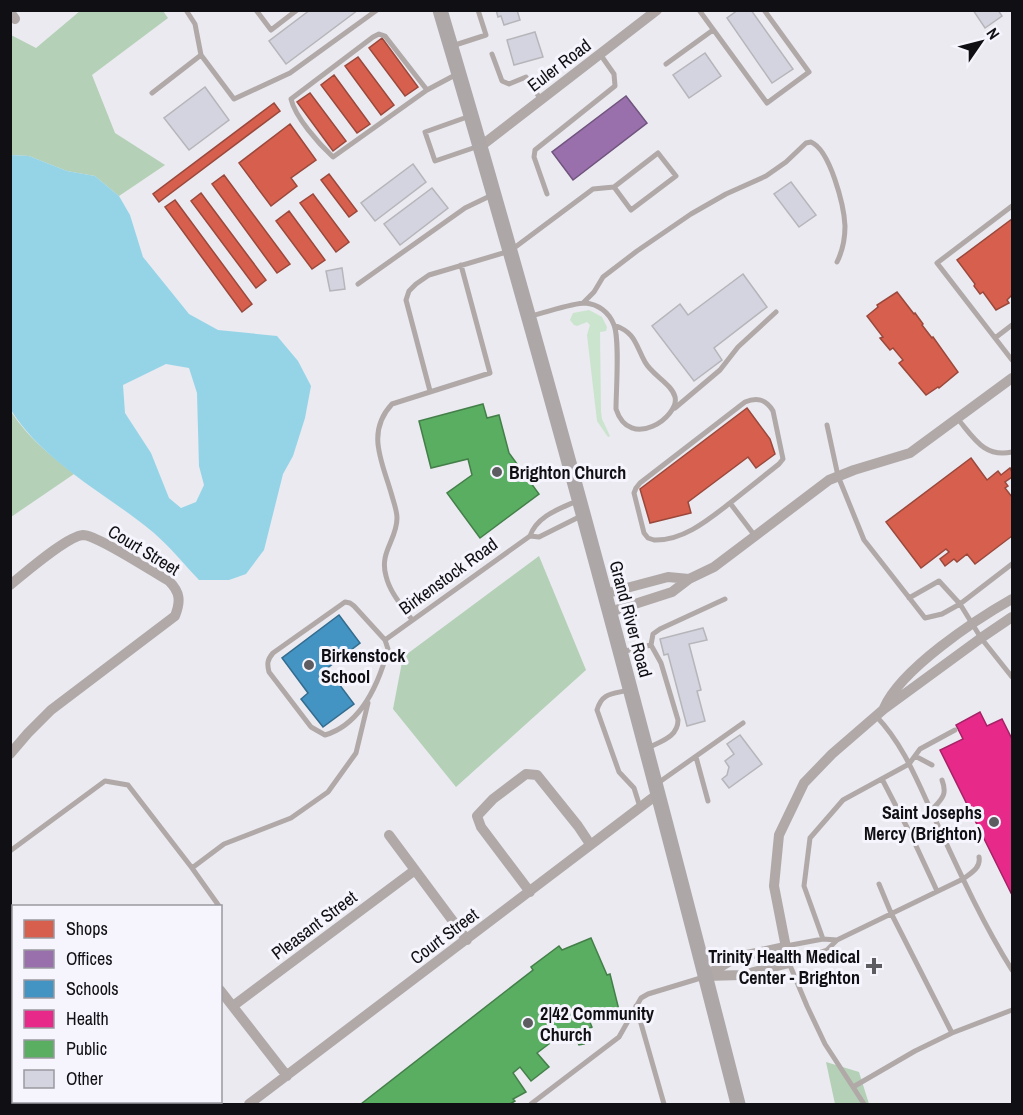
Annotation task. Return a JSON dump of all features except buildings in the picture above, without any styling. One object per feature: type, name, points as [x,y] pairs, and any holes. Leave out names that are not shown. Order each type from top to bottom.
[{"type":"main road","name":"Grand River Road","points":[[442,11],[610,612],[738,1104]]},
{"type":"street","name":"Euler Road","points":[[481,146],[655,11]]},
{"type":"street","points":[[610,612],[672,592],[689,579],[714,567],[829,480],[910,453],[1012,378]]},
{"type":"street","name":"Court Street","points":[[10,585],[70,541],[83,535],[97,540],[169,581],[177,589],[180,603],[175,616],[51,710],[10,754]]},
{"type":"street","points":[[604,594],[668,577],[689,579]]},
{"type":"street","points":[[879,712],[889,696],[906,677],[972,625],[1012,599]]},
{"type":"street","points":[[705,976],[742,975],[789,963],[774,886],[778,835],[804,783],[832,753],[879,712],[1012,617]]},
{"type":"street","points":[[530,892],[481,827],[477,816],[493,799],[526,774],[537,775],[590,844]]},
{"type":"street","name":"Court Street","points":[[249,1104],[530,892],[640,807],[657,789]]},
{"type":"street","points":[[389,835],[467,940]]},
{"type":"street","name":"Pleasant Street","points":[[233,1006],[415,870]]},
{"type":"street","points":[[705,976],[737,957],[785,946]]},
{"type":"street","points":[[222,992],[287,1076]]},
{"type":"lane","points":[[186,10],[195,24],[201,55],[234,99],[290,73],[377,10]]},
{"type":"lane","points":[[256,10],[271,30],[297,10]]},
{"type":"lane","points":[[451,46],[486,35],[478,10]]},
{"type":"lane","points":[[699,10],[767,103],[809,72],[764,10]]},
{"type":"lane","points":[[666,64],[713,30]]},
{"type":"lane","points":[[427,90],[385,36],[379,34],[291,99],[293,108],[324,149],[333,157],[427,90],[459,73]]},
{"type":"lane","points":[[492,54],[502,81],[509,84],[526,77],[541,100]]},
{"type":"lane","points":[[547,194],[534,157],[535,150],[615,86],[614,74],[600,54]]},
{"type":"lane","points":[[152,93],[201,55]]},
{"type":"lane","points":[[472,116],[425,132],[435,161],[481,146]]},
{"type":"lane","points":[[583,303],[594,292],[603,277],[646,245],[705,206],[766,176],[786,162],[806,143],[811,142],[821,149],[826,159],[841,203],[845,224],[844,247],[837,262]]},
{"type":"lane","points":[[430,391],[406,300],[409,291],[423,279],[440,270],[510,251],[593,189],[614,187],[658,153],[676,176],[631,210],[614,187]]},
{"type":"lane","points":[[358,284],[465,208],[494,194]]},
{"type":"lane","points":[[1012,206],[937,263],[1012,360]]},
{"type":"lane","points":[[412,620],[392,590],[384,565],[384,555],[397,519],[377,443],[377,428],[383,413],[392,404],[490,373],[460,265]]},
{"type":"lane","points":[[529,317],[583,303],[595,304],[606,312],[614,325],[616,338],[616,410],[619,419],[627,427],[636,430],[646,429],[660,422],[720,370],[738,346],[776,312]]},
{"type":"lane","points":[[614,325],[630,334],[645,363],[655,376],[673,390],[676,399],[675,408]]},
{"type":"lane","points":[[995,338],[1012,326]]},
{"type":"lane","points":[[761,399],[773,411],[783,459],[730,503],[690,531],[654,540],[648,538],[645,533],[634,493],[640,483],[745,402],[761,399]]},
{"type":"lane","points":[[957,418],[990,452],[999,454],[1012,452]]},
{"type":"lane","points":[[827,425],[838,476],[864,540],[925,618],[942,614],[960,604],[1012,564]]},
{"type":"lane","points":[[730,503],[755,536]]},
{"type":"lane","name":"Birkenstock Road","points":[[530,536],[539,537],[581,508]]},
{"type":"lane","name":"Birkenstock Road","points":[[384,640],[530,536],[533,527],[538,522],[553,512],[581,508]]},
{"type":"lane","points":[[909,598],[939,581],[960,604],[981,638],[1012,677]]},
{"type":"lane","points":[[646,749],[670,737],[678,726],[661,663],[651,645],[653,634],[724,599]]},
{"type":"lane","points":[[192,868],[224,844],[291,818],[328,792],[356,753],[368,702],[377,684],[388,649],[384,640],[354,606],[345,602],[268,659],[267,665],[269,672],[311,727],[325,735],[333,733],[368,702]]},
{"type":"lane","points":[[620,652],[651,645]]},
{"type":"lane","points":[[630,690],[608,695],[600,701],[597,710],[619,772],[634,788],[640,807]]},
{"type":"lane","points":[[879,712],[909,764],[963,879],[1009,960],[1012,970]]},
{"type":"lane","points":[[657,789],[743,723]]},
{"type":"lane","points":[[823,939],[804,886],[810,838],[843,800],[909,764],[920,749],[955,730]]},
{"type":"lane","points":[[915,756],[932,765]]},
{"type":"lane","points":[[696,758],[708,801]]},
{"type":"lane","points":[[882,779],[911,835],[936,891]]},
{"type":"lane","points":[[931,811],[944,796],[945,789],[942,780]]},
{"type":"lane","points":[[10,851],[105,781],[128,785],[218,905]]},
{"type":"lane","points":[[940,831],[958,828],[964,831],[969,838]]},
{"type":"lane","points":[[864,1104],[825,1044],[789,963],[827,950],[837,940],[963,879],[976,870],[980,862],[979,857]]},
{"type":"lane","points":[[879,884],[891,913],[952,1033]]},
{"type":"lane","points":[[785,946],[823,939],[837,940]]},
{"type":"lane","points":[[531,1104],[619,1037],[641,998],[705,976]]},
{"type":"lane","points":[[636,1006],[664,1104]]},
{"type":"lane","points":[[853,1087],[915,1051],[952,1033],[1012,1010]]},
{"type":"green space","points":[[80,11],[163,11],[168,18],[92,75],[115,133],[165,165],[119,196],[95,176],[67,171],[29,156],[11,155],[11,35],[36,48]]},
{"type":"green space","points":[[589,310],[602,317],[607,327],[606,331],[600,332],[601,412],[610,436],[608,437],[597,421],[587,335],[590,325],[587,322],[577,326],[570,320],[573,313]]},
{"type":"green space","points":[[10,410],[32,437],[74,474],[11,517]]},
{"type":"green space","points":[[539,556],[586,670],[456,787],[393,709],[403,657]]},
{"type":"green space","points":[[826,1062],[859,1072],[869,1104],[835,1104]]},
{"type":"water","points":[[11,155],[29,156],[67,171],[95,176],[119,196],[130,215],[143,257],[189,314],[218,330],[277,336],[298,361],[311,386],[305,418],[293,456],[283,474],[264,550],[246,574],[229,580],[199,580],[154,533],[77,477],[41,446],[11,410]],"holes":[[[166,364],[189,368],[197,393],[199,466],[204,485],[196,502],[181,508],[169,498],[151,453],[125,413],[123,385]]]},
{"type":"place","name":"Brighton Church","points":[[497,472]]},
{"type":"place","name":"Birkenstock School","points":[[309,665]]},
{"type":"place","name":"Saint Josephs Mercy (Brighton)","points":[[994,822]]},
{"type":"place","name":"Trinity Health Medical Center - Brighton","points":[[874,966]]},
{"type":"place","name":"2|42 Community Church","points":[[528,1023]]}]
